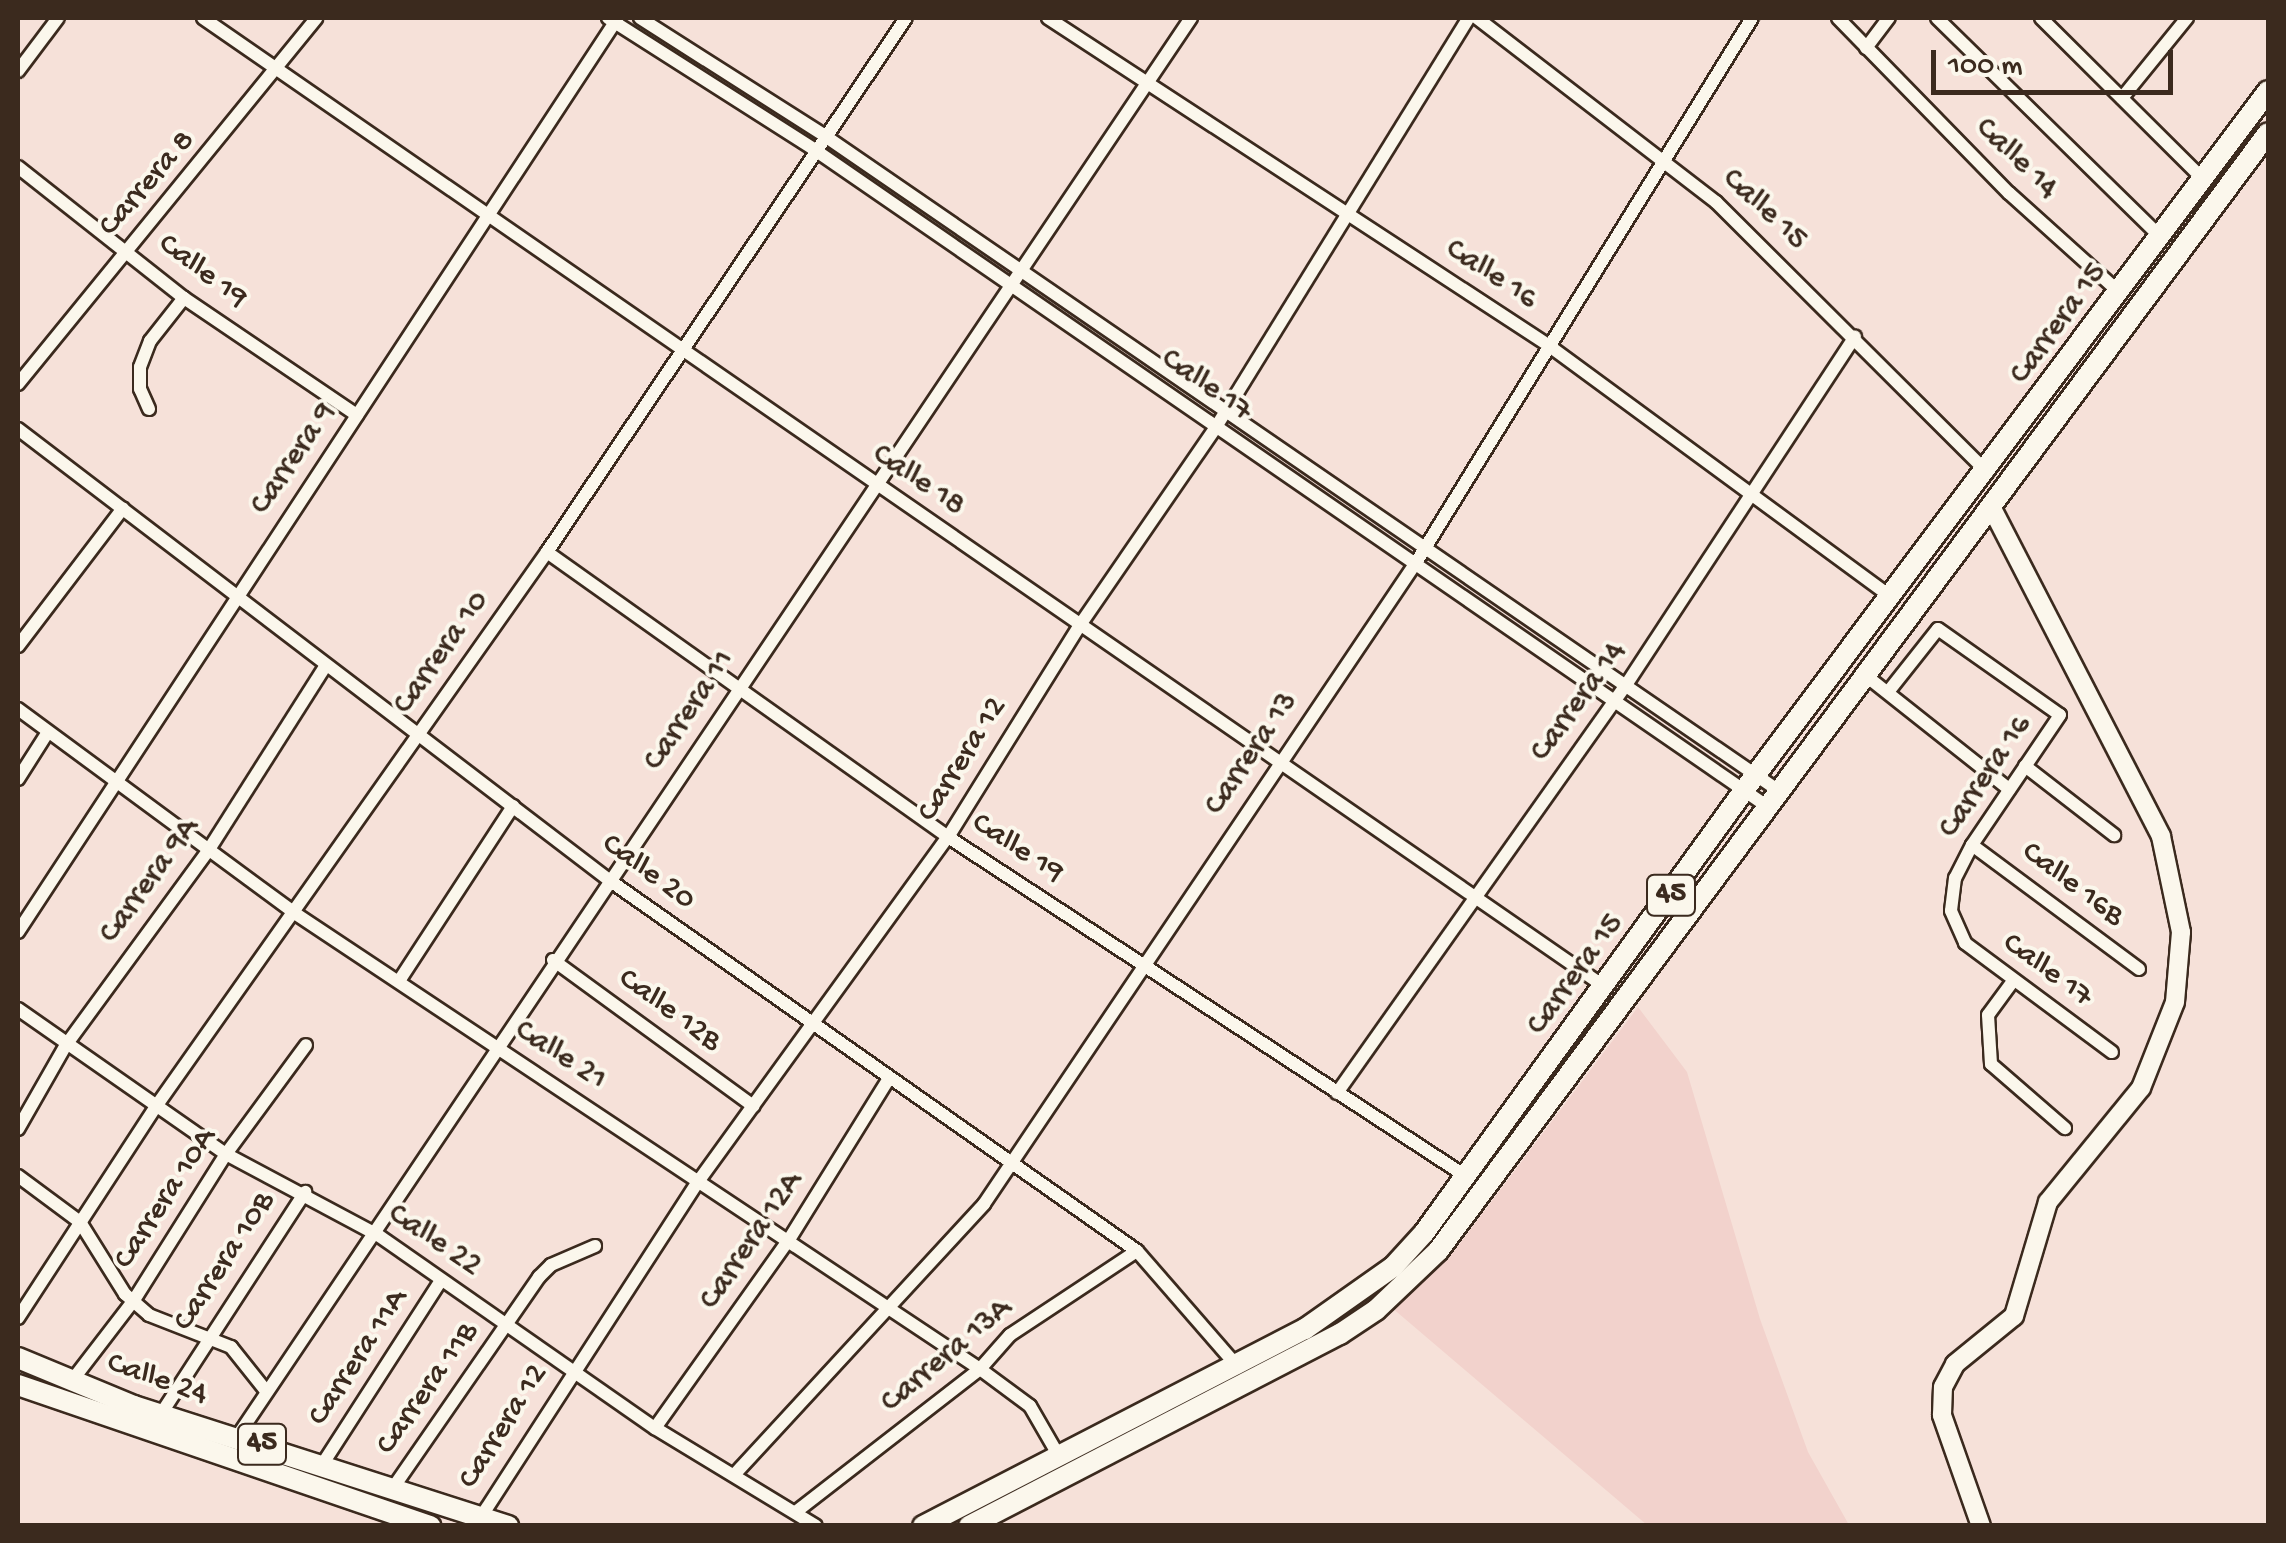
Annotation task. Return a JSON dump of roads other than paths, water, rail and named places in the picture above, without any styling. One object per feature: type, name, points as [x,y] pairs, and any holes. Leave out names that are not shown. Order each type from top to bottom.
[{"type":"main road","name":"Carrera 15","points":[[924,1526],[1238,1367],[1393,1267],[1467,1177],[1750,783],[2162,238],[2268,91]]},
{"type":"main road","name":"Carrera 15","points":[[969,1526],[1340,1334],[1405,1284],[1438,1251],[2268,133]]},
{"type":"main road","name":"Calle 24","points":[[18,1358],[70,1382],[161,1414],[508,1526]]},
{"type":"main road","name":"Calle 24","points":[[18,1384],[431,1526]]},
{"type":"street","points":[[18,71],[58,18]]},
{"type":"street","name":"Calle 18","points":[[203,18],[677,351],[1475,892],[1605,987]]},
{"type":"street","name":"Carrera 8","points":[[18,384],[316,18]]},
{"type":"street","name":"Calle 17","points":[[640,18],[825,136],[1216,427],[1617,698],[1774,799]]},
{"type":"street","name":"Carrera 10","points":[[18,1316],[157,1105],[548,552],[677,351],[906,18]]},
{"type":"street","name":"Calle 16","points":[[1048,18],[1548,344],[1892,598]]},
{"type":"street","name":"Carrera 11","points":[[237,1437],[501,1051],[553,960],[1018,281],[1190,18]]},
{"type":"street","name":"Carrera 12","points":[[481,1517],[572,1368],[700,1179],[815,1026],[948,837],[1080,625],[1216,427],[1470,18]]},
{"type":"street","name":"Calle 15","points":[[1477,18],[1664,158],[1768,248],[1986,472]]},
{"type":"street","name":"Carrera 13","points":[[734,1475],[889,1305],[949,1247],[1416,561],[1752,18]]},
{"type":"street","name":"Calle 14","points":[[1838,18],[2119,292]]},
{"type":"street","points":[[1866,48],[1890,18]]},
{"type":"street","points":[[1938,18],[2162,238]]},
{"type":"street","points":[[2042,18],[2204,179]]},
{"type":"street","points":[[2122,98],[2187,18]]},
{"type":"street","name":"Calle 17","points":[[613,19],[1225,412],[1626,685],[1750,783]]},
{"type":"street","name":"Carrera 9","points":[[18,932],[233,597],[358,416],[613,19]]},
{"type":"street","name":"Calle 19","points":[[18,167],[128,249],[184,298],[358,416]]},
{"type":"street","points":[[149,409],[140,389],[140,367],[150,341],[184,298]]},
{"type":"street","name":"Carrera 14","points":[[1337,1093],[1475,892],[1626,685],[1755,496],[1855,336]]},
{"type":"street","name":"Calle 20","points":[[18,429],[233,597],[609,880],[888,1080],[1137,1251],[1238,1367]]},
{"type":"street","points":[[1981,1526],[1942,1415],[1943,1387],[1955,1364],[2014,1316],[2048,1202],[2141,1088],[2175,1002],[2181,932],[2161,836],[1991,507]]},
{"type":"street","points":[[18,646],[123,508]]},
{"type":"street","name":"Calle 19","points":[[548,552],[948,837],[1467,1177]]},
{"type":"street","name":"Carrera 16","points":[[1888,692],[1938,628],[2060,715],[1972,845],[1955,878],[1954,928]]},
{"type":"street","name":"Carrera 9A","points":[[18,1128],[66,1045],[208,851],[326,665]]},
{"type":"street","points":[[1866,675],[2009,789]]},
{"type":"street","name":"Calle 21","points":[[18,710],[46,736],[293,912],[790,1238],[980,1369],[1030,1406],[1060,1458]]},
{"type":"street","points":[[18,779],[46,736]]},
{"type":"street","points":[[2025,766],[2114,835]]},
{"type":"street","points":[[398,981],[512,806]]},
{"type":"street","name":"Calle 16B","points":[[1972,845],[2140,969]]},
{"type":"street","name":"Calle 17","points":[[1954,928],[2013,981],[2112,1052]]},
{"type":"street","name":"Calle 12B","points":[[553,960],[752,1106]]},
{"type":"street","points":[[2013,981],[1988,1015],[1992,1064],[2065,1128]]},
{"type":"street","name":"Calle 22","points":[[18,1010],[226,1154],[378,1234],[655,1428],[798,1511],[816,1526]]},
{"type":"street","name":"Carrera 10A","points":[[70,1382],[134,1300],[226,1154],[306,1044]]},
{"type":"street","name":"Carrera 12A","points":[[655,1428],[790,1238],[888,1080]]},
{"type":"street","points":[[18,1176],[80,1222],[134,1300],[167,1325],[210,1335],[231,1347],[266,1391]]},
{"type":"street","name":"Carrera 10B","points":[[161,1414],[304,1192]]},
{"type":"street","name":"Carrera 11B","points":[[393,1488],[551,1264],[587,1255],[595,1246]]},
{"type":"street","name":"Carrera 13A","points":[[798,1511],[980,1369],[1010,1336],[1137,1251]]},
{"type":"street","name":"Carrera 11A","points":[[322,1464],[441,1280]]}]
